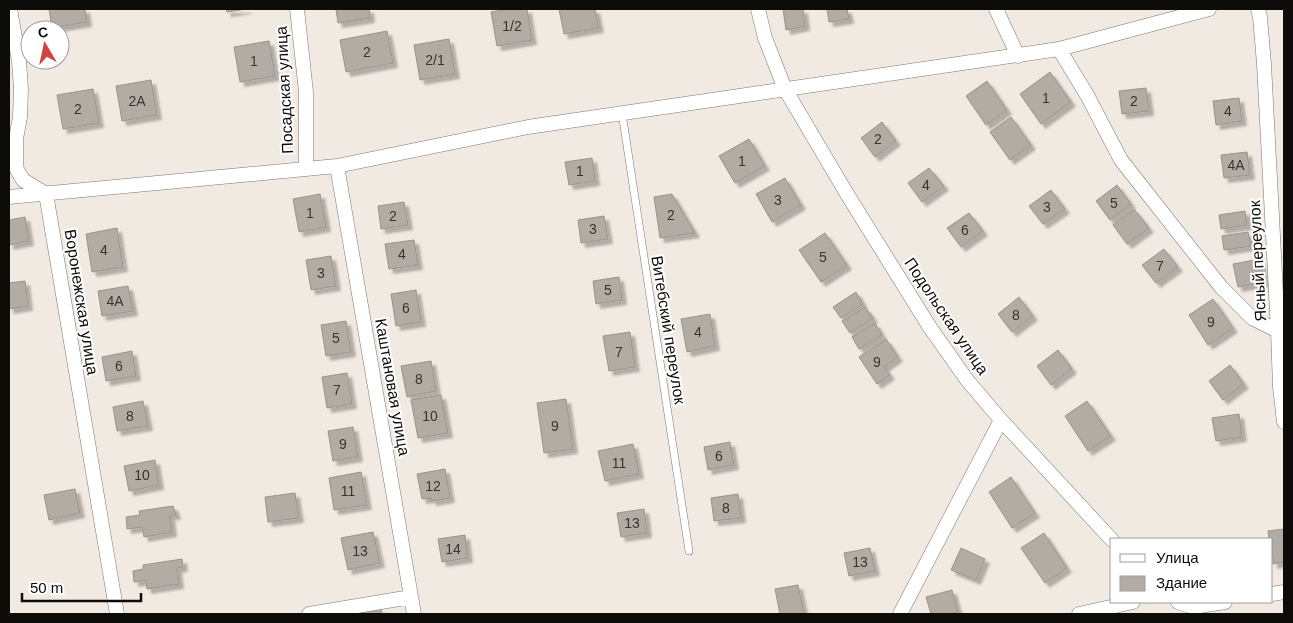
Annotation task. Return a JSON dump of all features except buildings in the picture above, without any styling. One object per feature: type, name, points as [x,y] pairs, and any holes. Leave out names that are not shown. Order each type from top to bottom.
[{"type":"street","points":[[10,9],[19,60],[21,89],[20,117],[16,139],[16,168],[22,180],[46,194]]},
{"type":"street","name":"Посадская улица","points":[[297,9],[306,92],[306,169]]},
{"type":"street","name":"Подольская улица","points":[[758,9],[765,38],[785,89],[847,194],[929,326],[967,380],[1001,420],[1110,538]]},
{"type":"street","points":[[996,9],[1018,56]]},
{"type":"street","points":[[9,198],[337,166],[528,127],[1060,49],[1210,9]]},
{"type":"street","name":"Ясный переулок","points":[[1060,49],[1087,95],[1121,160],[1220,287],[1252,318],[1278,331],[1264,64],[1258,9]]},
{"type":"street","name":"Каштановая улица","points":[[337,166],[414,614]]},
{"type":"street","name":"Воронежская улица","points":[[46,194],[117,614]]},
{"type":"street","points":[[1278,331],[1280,387],[1284,422]]},
{"type":"street","points":[[900,614],[1001,420]]},
{"type":"street","points":[[309,614],[411,597]]},
{"type":"street","points":[[1079,614],[1128,603]]},
{"type":"street","points":[[1172,603],[1182,614]]},
{"type":"street","points":[[1181,603],[1193,607],[1219,603]]},
{"type":"lane","name":"Витебский переулок","points":[[622,113],[689,551]]}]
